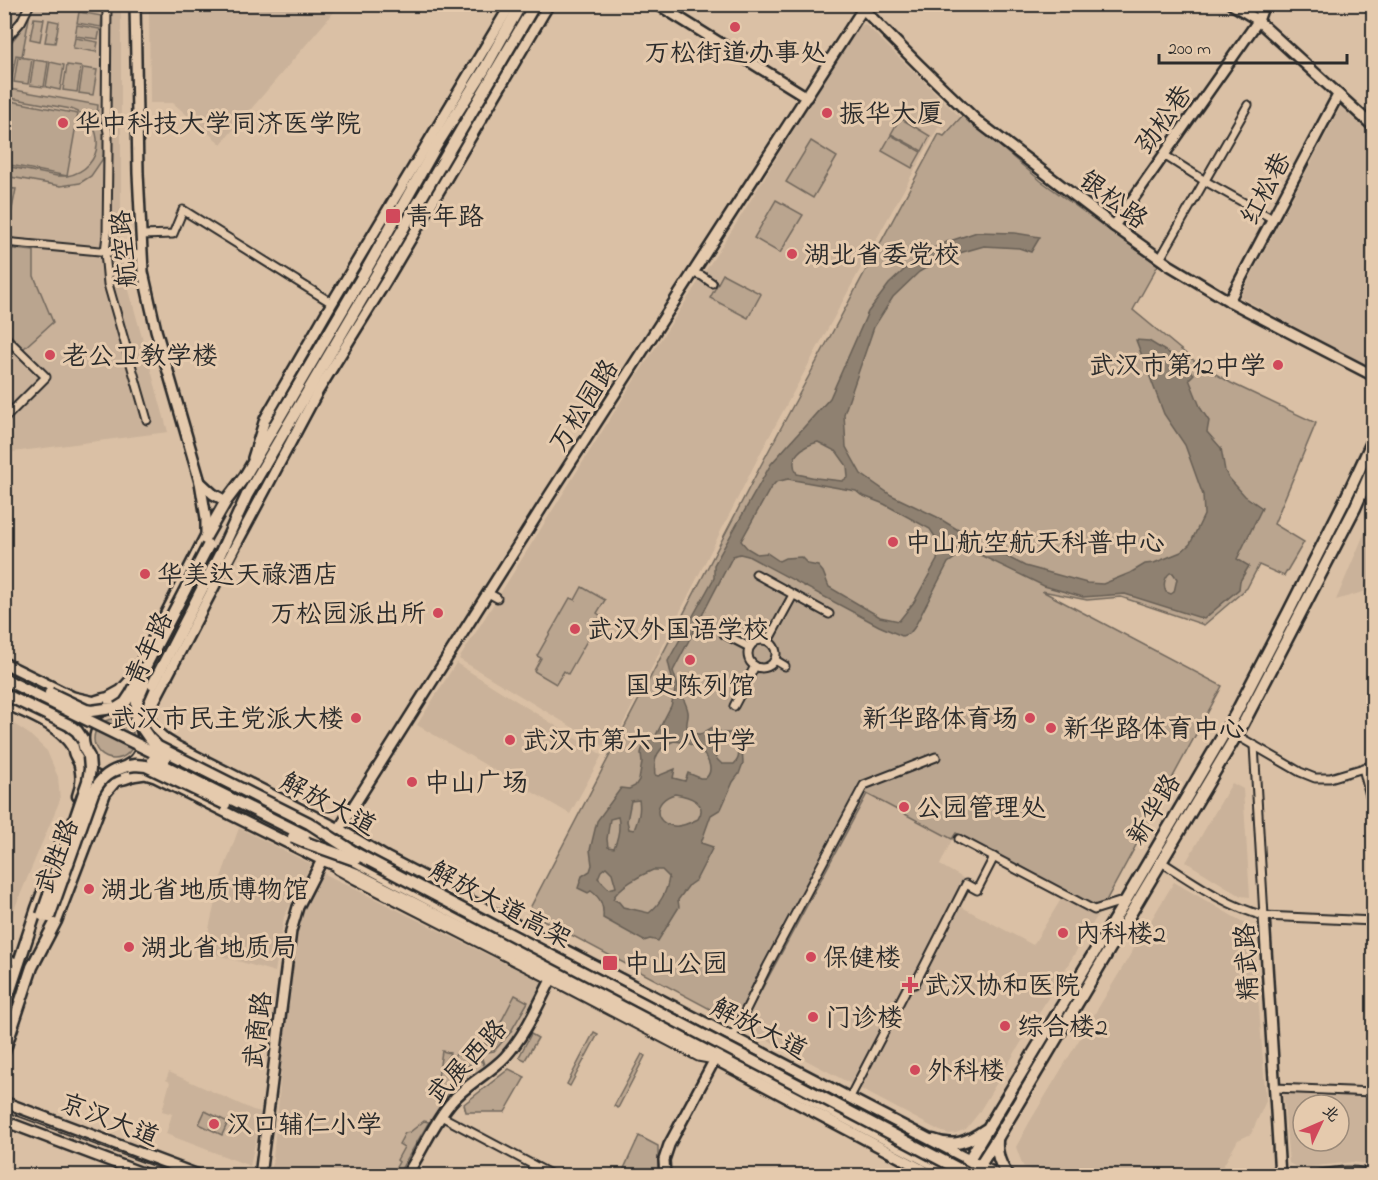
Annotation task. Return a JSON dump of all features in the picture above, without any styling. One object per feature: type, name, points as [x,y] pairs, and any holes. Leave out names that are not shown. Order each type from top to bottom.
[{"type":"main road","name":"航空路","points":[[135,4],[138,173],[143,272],[156,330],[200,482],[209,544]]},
{"type":"main road","points":[[32,967],[45,916],[90,774],[90,763],[83,746],[87,723],[95,714],[125,704],[131,694],[247,471],[265,419],[511,4]]},
{"type":"main road","name":"青年路","points":[[110,697],[121,692],[134,677],[209,544],[226,501],[247,471],[521,4]]},
{"type":"main road","name":"青年路","points":[[148,715],[149,692],[220,554],[247,495],[535,4]]},
{"type":"main road","points":[[130,771],[141,752],[144,725],[148,715],[239,539],[323,384],[549,4]]},
{"type":"main road","points":[[657,4],[807,96]]},
{"type":"main road","points":[[1231,4],[1258,21],[1374,128]]},
{"type":"main road","name":"劲松巷","points":[[1114,226],[1258,21],[1264,4]]},
{"type":"main road","name":"万松园路","points":[[339,830],[488,593],[864,7]]},
{"type":"main road","name":"银松路","points":[[864,7],[976,120],[1114,226],[1160,259],[1229,301],[1374,376]]},
{"type":"main road","points":[[439,124],[480,75]]},
{"type":"main road","name":"红松巷","points":[[1229,301],[1338,95]]},
{"type":"main road","points":[[440,166],[476,127]]},
{"type":"main road","points":[[402,207],[420,155]]},
{"type":"main road","points":[[315,356],[326,314]]},
{"type":"main road","points":[[288,424],[323,384]]},
{"type":"main road","name":"新华路","points":[[958,1176],[1126,900],[1235,715],[1324,542],[1374,438]]},
{"type":"main road","name":"新华路","points":[[973,1176],[1236,735],[1329,559],[1374,465]]},
{"type":"main road","points":[[200,482],[213,494],[226,501]]},
{"type":"main road","points":[[247,495],[209,544],[135,708],[149,738],[158,747],[309,823],[356,857]]},
{"type":"main road","points":[[4,663],[73,697],[95,702]]},
{"type":"main road","points":[[4,671],[79,707],[91,711],[111,709],[127,712],[144,725]]},
{"type":"main road","name":"解放大道高架","points":[[4,679],[356,857],[973,1176]]},
{"type":"main road","name":"解放大道高架","points":[[4,687],[356,857],[958,1176]]},
{"type":"main road","points":[[4,694],[69,725],[83,740]]},
{"type":"main road","points":[[73,748],[72,734],[76,720],[95,702],[110,697],[127,700],[148,715]]},
{"type":"main road","points":[[4,703],[56,729],[66,738],[84,768],[96,776],[116,780],[141,765],[146,766],[300,840],[356,857]]},
{"type":"main road","name":"解放大道","points":[[144,725],[178,747],[339,830],[386,857],[1000,1176]]},
{"type":"main road","name":"武胜路","points":[[4,1008],[37,908],[80,792],[82,777],[79,761]]},
{"type":"main road","points":[[20,963],[45,916],[96,788],[107,774],[130,771]]},
{"type":"main road","name":"解放大道","points":[[130,771],[155,777],[322,860],[358,874],[552,977],[715,1059],[927,1174]]},
{"type":"main road","name":"武胜路","points":[[4,1052],[32,967],[56,921],[102,800],[116,780]]},
{"type":"main road","name":"武商路","points":[[260,1176],[291,931],[298,907],[322,860]]},
{"type":"main road","name":"精武路","points":[[1264,916],[1280,1176]]},
{"type":"main road","name":"武展西路","points":[[406,1176],[448,1106],[460,1093],[492,1069],[512,1048],[552,977]]},
{"type":"main road","points":[[665,1176],[664,1160],[669,1145],[715,1059]]},
{"type":"main road","name":"京汉大道","points":[[4,1102],[201,1176]]},
{"type":"main road","points":[[4,1108],[62,1133],[96,1155]]},
{"type":"main road","points":[[4,1116],[62,1133],[100,1138]]},
{"type":"main road","name":"京汉大道","points":[[4,1121],[150,1176]]},
{"type":"main road","points":[[933,1140],[942,1144],[959,1144],[976,1137],[988,1128]]},
{"type":"main road","points":[[998,1137],[998,1159],[1008,1176]]},
{"type":"street","points":[[4,41],[21,22],[30,4]]},
{"type":"street","points":[[107,4],[108,154],[105,252],[108,284],[147,420]]},
{"type":"street","points":[[1160,259],[1248,105]]},
{"type":"street","points":[[1164,155],[1273,219]]},
{"type":"street","points":[[141,235],[173,234],[183,210],[332,303]]},
{"type":"street","points":[[4,242],[142,255]]},
{"type":"street","points":[[693,273],[712,283]]},
{"type":"street","points":[[4,336],[46,377],[4,419]]},
{"type":"street","points":[[756,574],[829,614]]},
{"type":"street","points":[[488,593],[497,598]]},
{"type":"street","points":[[768,641],[793,595]]},
{"type":"street","points":[[724,634],[749,647]]},
{"type":"street","points":[[760,639],[768,641],[775,647],[775,660],[764,668],[755,666],[748,656],[749,647],[760,639]]},
{"type":"street","points":[[775,660],[785,666]]},
{"type":"street","points":[[735,706],[755,666]]},
{"type":"street","points":[[1236,735],[1300,772],[1315,778],[1330,778],[1374,765]]},
{"type":"street","name":"精武路","points":[[1254,745],[1264,916]]},
{"type":"street","points":[[732,1038],[767,967],[864,785],[936,757]]},
{"type":"street","points":[[1364,768],[1374,812]]},
{"type":"street","points":[[959,839],[1094,910],[1126,900]]},
{"type":"street","points":[[850,1097],[908,986],[915,984],[966,885],[977,890],[994,857]]},
{"type":"street","points":[[1160,861],[1234,906],[1248,912],[1264,916],[1374,921]]},
{"type":"street","points":[[4,958],[20,963]]},
{"type":"street","points":[[1274,1088],[1374,1092]]},
{"type":"street","points":[[441,1116],[554,1176]]},
{"type":"street","points":[[1307,1176],[1352,1170],[1374,1175]]},
{"type":"shaded area","points":[[149,4],[340,5],[221,144],[173,103],[150,103]]},
{"type":"shaded area","name":"华中科技大学同济医学院","points":[[4,5],[121,5],[121,254],[168,432],[5,453]]},
{"type":"shaded area","points":[[79,12],[102,16],[101,27],[77,23]]},
{"type":"shaded area","points":[[30,13],[22,56],[16,55],[11,83],[5,81],[5,50]]},
{"type":"shaded area","points":[[34,18],[44,19],[40,41],[30,39]]},
{"type":"shaded area","points":[[49,20],[59,22],[55,43],[45,42]]},
{"type":"shaded area","points":[[865,24],[960,117],[945,132],[939,126],[882,229],[762,450],[610,750],[459,659],[635,379],[736,224],[856,28]]},
{"type":"shaded area","points":[[77,25],[100,29],[98,39],[75,36]]},
{"type":"shaded area","points":[[75,38],[98,42],[96,52],[73,48]]},
{"type":"shaded area","points":[[18,57],[32,59],[28,84],[14,82]]},
{"type":"shaded area","points":[[34,60],[48,62],[44,87],[30,85]]},
{"type":"shaded area","points":[[50,62],[64,65],[60,90],[46,87]]},
{"type":"shaded area","points":[[67,65],[81,67],[77,92],[63,90]]},
{"type":"shaded area","points":[[83,68],[97,70],[93,95],[79,93]]},
{"type":"shaded area","points":[[4,88],[98,105],[97,116],[104,128],[106,148],[102,160],[91,176],[80,183],[61,186],[5,176],[5,166],[57,176],[80,172],[95,155],[97,144],[96,134],[83,115],[71,109],[5,97]]},
{"type":"shaded area","points":[[5,100],[78,114],[67,176],[5,164]]},
{"type":"shaded area","points":[[1341,106],[1373,135],[1374,357],[1369,367],[1240,297]]},
{"type":"shaded area","name":"中山公园","points":[[963,115],[1041,181],[1158,265],[1133,310],[1197,363],[1231,383],[1316,423],[1274,524],[1304,542],[1284,576],[1259,565],[1247,588],[1204,625],[1121,597],[1087,600],[1042,591],[1222,686],[1101,910],[956,833],[952,839],[867,794],[742,1026],[528,912],[761,465],[939,134],[944,136]]},
{"type":"shaded area","points":[[900,118],[930,136],[922,151],[891,134]]},
{"type":"shaded area","points":[[891,135],[921,152],[912,168],[882,151]]},
{"type":"shaded area","points":[[811,141],[837,157],[813,198],[786,182]]},
{"type":"shaded area","points":[[4,188],[16,189],[11,214],[5,213]]},
{"type":"shaded area","points":[[776,200],[803,215],[780,253],[754,238]]},
{"type":"shaded area","points":[[977,232],[1015,233],[1040,237],[1031,252],[1019,248],[984,246],[941,259],[919,272],[893,297],[874,327],[844,414],[846,447],[861,474],[891,495],[937,517],[1025,566],[1087,583],[1103,584],[1145,564],[1154,563],[1181,552],[1190,544],[1204,515],[1203,495],[1185,445],[1164,414],[1136,340],[1149,341],[1172,355],[1194,374],[1189,379],[1201,409],[1209,421],[1207,432],[1221,448],[1225,471],[1245,496],[1262,508],[1237,559],[1249,566],[1240,581],[1239,589],[1204,619],[1125,594],[1083,597],[1044,586],[974,552],[965,551],[948,563],[914,628],[910,633],[902,636],[748,556],[740,554],[733,556],[673,671],[686,703],[687,724],[691,732],[700,734],[714,727],[722,733],[731,733],[742,747],[743,763],[721,809],[711,815],[701,843],[713,847],[696,880],[689,885],[678,900],[679,907],[658,941],[650,939],[644,941],[603,918],[602,906],[597,896],[591,891],[588,893],[578,888],[582,876],[590,871],[592,865],[590,850],[597,821],[621,788],[629,789],[639,780],[643,746],[647,740],[656,735],[671,706],[675,691],[668,661],[714,578],[714,565],[771,464],[830,398],[868,312],[889,284],[918,257],[947,242]],"holes":[[[818,442],[837,452],[847,466],[848,477],[842,481],[797,474],[794,468],[795,457],[807,446]],[[788,479],[856,491],[930,529],[939,543],[937,560],[914,602],[899,621],[880,617],[829,587],[818,566],[808,564],[801,557],[785,558],[779,561],[767,553],[757,554],[747,548],[741,541],[776,482]],[[1173,573],[1177,579],[1174,592],[1171,594],[1165,590],[1166,577]],[[674,741],[693,745],[707,759],[710,767],[709,774],[706,778],[700,778],[688,773],[685,781],[673,778],[675,769],[658,776],[655,775],[655,763],[660,750]],[[731,741],[738,748],[738,755],[734,764],[722,764],[713,751],[718,745]],[[675,794],[686,796],[699,804],[701,813],[698,819],[686,824],[677,826],[667,824],[659,817],[659,806],[662,801]],[[639,800],[639,815],[634,830],[629,829],[627,821],[631,801]],[[618,817],[619,833],[614,848],[608,847],[610,819]],[[606,867],[612,873],[616,887],[609,889],[598,878]],[[653,870],[662,870],[669,877],[667,888],[649,913],[623,907],[613,899],[620,890],[636,878]]]},
{"type":"shaded area","points":[[4,248],[34,251],[34,276],[53,322],[23,349],[5,330]]},
{"type":"shaded area","points":[[723,274],[761,294],[748,318],[710,298]]},
{"type":"shaded area","points":[[1373,518],[1373,589],[1336,600],[1370,520]]},
{"type":"shaded area","points":[[582,587],[605,600],[597,613],[601,616],[568,674],[564,671],[556,684],[534,671],[541,658],[537,656],[570,598],[575,600]]},
{"type":"shaded area","name":"武汉市第六十八中学","points":[[456,663],[602,755],[570,814],[417,725]]},
{"type":"shaded area","points":[[5,718],[29,734],[47,751],[58,777],[60,800],[5,931]]},
{"type":"shaded area","points":[[114,719],[128,725],[134,739],[128,753],[114,759],[100,753],[94,739],[100,725]]},
{"type":"shaded area","points":[[1232,783],[1243,789],[1250,897],[1241,896],[1186,862]]},
{"type":"shaded area","name":"武汉协和医院","points":[[867,794],[952,839],[955,833],[940,865],[970,882],[958,905],[1033,945],[1066,891],[1101,910],[978,1114],[966,1129],[956,1133],[949,1134],[940,1131],[742,1026]]},
{"type":"shaded area","points":[[239,828],[311,864],[284,917],[275,972],[204,951],[220,880]]},
{"type":"shaded area","points":[[323,873],[542,982],[515,1033],[504,1048],[446,1104],[400,1175],[271,1176],[288,979],[296,925]]},
{"type":"shaded area","points":[[1174,882],[1253,928],[1266,1101],[1251,1134],[1238,1140],[1218,1175],[1040,1175],[1023,1166],[1016,1147]]},
{"type":"shaded area","points":[[515,995],[528,1002],[510,1033],[494,1051],[480,1050],[484,1043],[489,1045]]},
{"type":"shaded area","points":[[594,1032],[598,1034],[570,1086],[567,1084]]},
{"type":"shaded area","points":[[531,1034],[538,1038],[525,1060],[519,1057]]},
{"type":"shaded area","points":[[442,1051],[450,1053],[446,1061],[451,1064],[456,1054],[474,1058],[476,1053],[481,1055],[484,1065],[479,1058],[457,1074],[454,1088],[440,1102],[435,1098]]},
{"type":"shaded area","points":[[642,1054],[645,1056],[618,1108],[614,1106]]},
{"type":"shaded area","points":[[509,1069],[525,1077],[505,1112],[466,1112],[464,1104]]},
{"type":"shaded area","name":"汉口辅仁小学","points":[[169,1072],[262,1112],[250,1166],[166,1134],[172,1114],[162,1111],[170,1082],[166,1080]]},
{"type":"shaded area","points":[[1283,1091],[1343,1093],[1291,1093],[1291,1153],[1351,1153],[1351,1093],[1373,1094],[1373,1164],[1352,1162],[1298,1168],[1289,1163]]},
{"type":"shaded area","points":[[205,1111],[228,1122],[222,1135],[199,1124]]},
{"type":"shaded area","points":[[424,1121],[429,1122],[400,1171],[395,1169],[404,1147],[399,1144],[405,1133],[410,1132]]},
{"type":"shaded area","points":[[639,1136],[658,1146],[658,1175],[621,1175]]},
{"type":"railway","points":[[4,1111],[180,1176]]},
{"type":"place","name":"万松街道办事处","points":[[735,27]]},
{"type":"place","name":"振华大厦","points":[[827,113]]},
{"type":"place","name":"华中科技大学同济医学院","points":[[63,123]]},
{"type":"place","name":"青年路","points":[[393,216]]},
{"type":"place","name":"湖北省委党校","points":[[792,254]]},
{"type":"place","name":"老公卫教学楼","points":[[50,355]]},
{"type":"place","name":"武汉市第12中学","points":[[1278,365]]},
{"type":"place","name":"中山航空航天科普中心","points":[[893,542]]},
{"type":"place","name":"华美达天禄酒店","points":[[145,574]]},
{"type":"place","name":"万松园派出所","points":[[438,613]]},
{"type":"place","name":"武汉外国语学校","points":[[575,629]]},
{"type":"place","name":"国史陈列馆","points":[[690,660]]},
{"type":"place","name":"武汉市民主党派大楼","points":[[356,718]]},
{"type":"place","name":"新华路体育场","points":[[1030,718]]},
{"type":"place","name":"新华路体育中心","points":[[1051,728]]},
{"type":"place","name":"武汉市第六十八中学","points":[[510,740]]},
{"type":"place","name":"中山广场","points":[[412,782]]},
{"type":"place","name":"公园管理处","points":[[904,807]]},
{"type":"place","name":"湖北省地质博物馆","points":[[89,889]]},
{"type":"place","name":"内科楼2","points":[[1063,933]]},
{"type":"place","name":"湖北省地质局","points":[[129,947]]},
{"type":"place","name":"保健楼","points":[[811,957]]},
{"type":"place","name":"中山公园","points":[[610,963]]},
{"type":"place","name":"武汉协和医院","points":[[910,985]]},
{"type":"place","name":"门诊楼","points":[[813,1017]]},
{"type":"place","name":"综合楼2","points":[[1005,1026]]},
{"type":"place","name":"外科楼","points":[[915,1070]]},
{"type":"place","name":"汉口辅仁小学","points":[[214,1124]]}]
